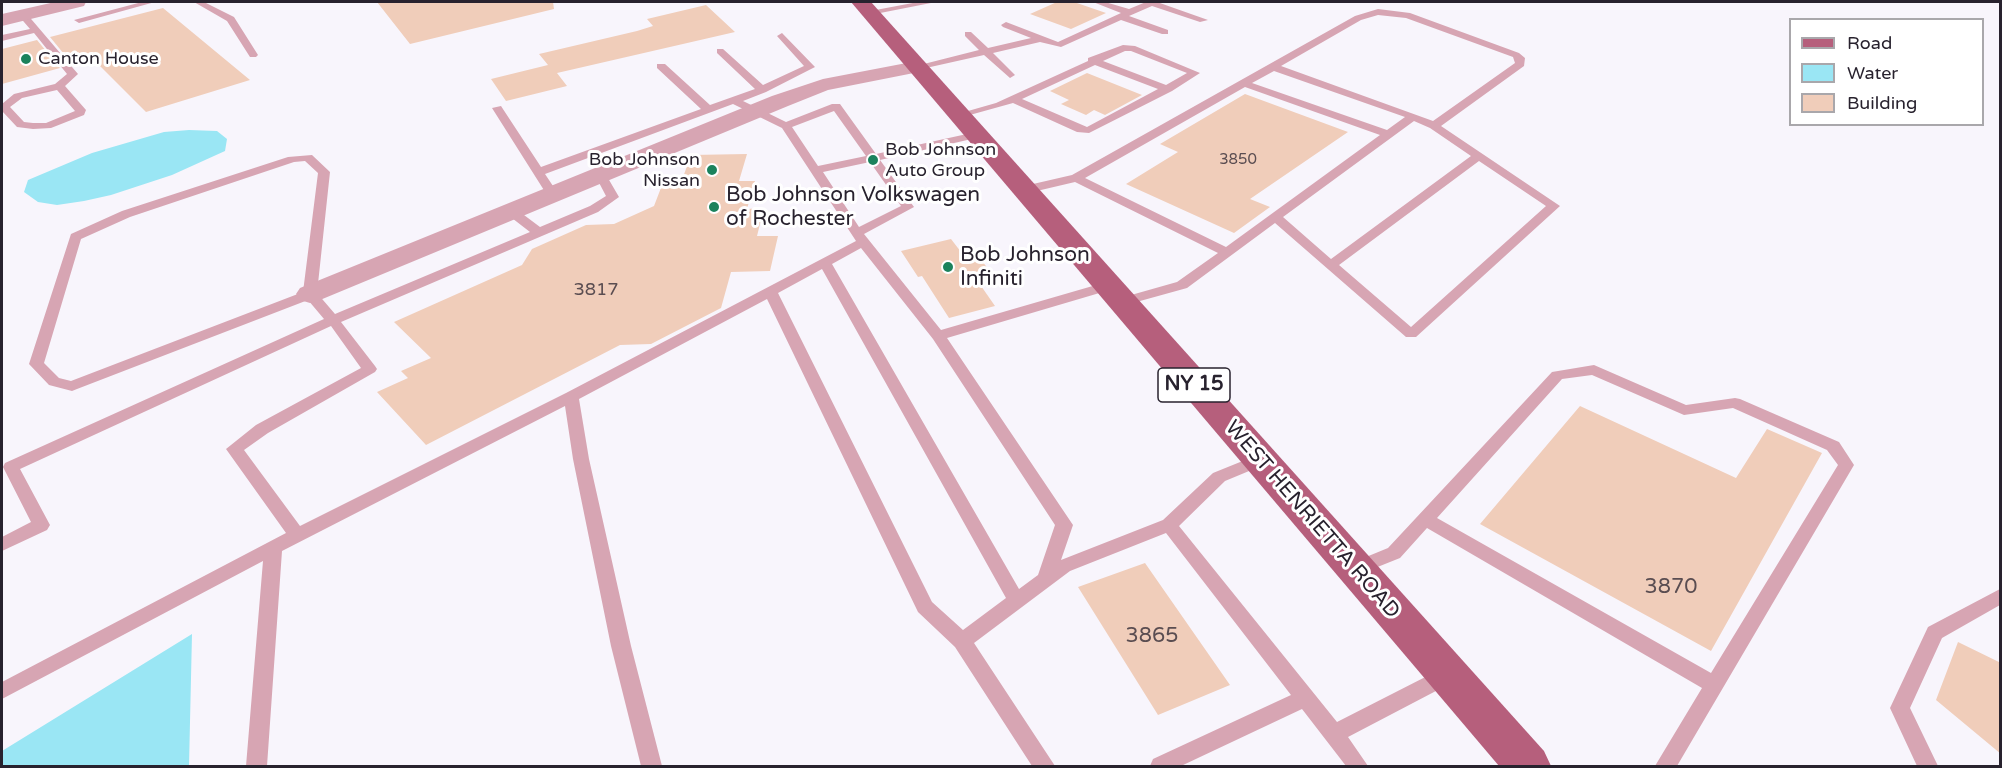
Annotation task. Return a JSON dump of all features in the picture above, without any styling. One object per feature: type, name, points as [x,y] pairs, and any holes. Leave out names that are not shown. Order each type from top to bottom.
[{"type":"main road","name":"WEST HENRIETTA ROAD","points":[[865,7],[1528,766]]},
{"type":"street","points":[[2,20],[23,15],[78,10]]},
{"type":"street","points":[[310,294],[601,175],[751,100],[917,67]]},
{"type":"lane","points":[[78,10],[151,2]]},
{"type":"lane","points":[[198,2],[231,20],[253,55]]},
{"type":"lane","points":[[865,7],[932,2]]},
{"type":"lane","points":[[1097,2],[1165,32]]},
{"type":"lane","points":[[1005,25],[1058,45],[1151,2],[1203,20]]},
{"type":"lane","points":[[1024,190],[1076,178],[1358,18],[1378,12],[1407,15],[1516,56],[1521,60],[1520,64],[1434,126]]},
{"type":"lane","points":[[23,15],[73,74],[59,86],[18,96],[4,106],[21,125],[47,126],[72,118],[81,110],[59,86]]},
{"type":"lane","points":[[2,38],[36,30]]},
{"type":"lane","points":[[968,34],[1010,75]]},
{"type":"lane","points":[[539,172],[710,111],[751,100],[810,67],[782,36]]},
{"type":"lane","points":[[917,67],[1041,39]]},
{"type":"lane","points":[[817,170],[872,157],[968,125],[1014,99],[1111,51],[1132,48],[1195,73],[1089,130],[1081,130],[1014,99]]},
{"type":"lane","points":[[720,51],[751,100],[786,126],[860,237],[938,336],[1064,525],[1046,579]]},
{"type":"lane","points":[[1092,60],[1168,89]]},
{"type":"lane","points":[[662,66],[710,111]]},
{"type":"lane","points":[[1273,67],[1413,116],[1434,126],[1554,206],[1411,334],[1275,217]]},
{"type":"lane","points":[[1243,83],[1388,134]]},
{"type":"lane","points":[[2,691],[273,547],[571,397],[771,291],[824,262],[908,207],[836,106],[786,126]]},
{"type":"lane","points":[[497,108],[553,195]]},
{"type":"lane","points":[[938,336],[1115,294],[1182,285],[1413,116]]},
{"type":"lane","points":[[1332,265],[1478,156]]},
{"type":"lane","points":[[297,535],[234,449],[262,429],[370,369],[310,294],[324,172],[308,157],[292,159],[126,214],[75,237],[36,364],[54,382],[72,386],[310,294]]},
{"type":"lane","points":[[2,544],[41,525],[11,467],[333,320],[594,209],[613,197],[601,175]]},
{"type":"lane","points":[[1076,178],[1227,252]]},
{"type":"lane","points":[[512,212],[539,233]]},
{"type":"lane","points":[[824,262],[1017,601]]},
{"type":"lane","points":[[771,291],[926,607],[962,641],[1044,766]]},
{"type":"lane","points":[[1354,569],[1394,553],[1557,375],[1594,370],[1684,410],[1735,403],[1833,446],[1846,465],[1666,766]]},
{"type":"lane","points":[[571,397],[581,459],[621,646],[652,766]]},
{"type":"lane","points":[[962,641],[1064,566],[1169,525],[1219,477],[1260,460]]},
{"type":"lane","points":[[1425,519],[1715,685]]},
{"type":"lane","points":[[1169,525],[1358,766]]},
{"type":"lane","points":[[257,766],[273,547]]},
{"type":"lane","points":[[1927,766],[1900,708],[1935,633],[2001,596]]},
{"type":"lane","points":[[1334,734],[1448,675]]},
{"type":"lane","points":[[1160,766],[1305,698]]},
{"type":"water","points":[[217,131],[227,139],[225,151],[172,175],[111,195],[84,201],[57,205],[38,202],[24,192],[28,180],[92,153],[164,132]]},
{"type":"water","points":[[192,634],[189,766],[2,766],[2,751]]},
{"type":"building","points":[[377,2],[553,2],[554,9],[410,44]]},
{"type":"building","points":[[1057,2],[1074,2],[1106,13],[1071,29],[1030,14]]},
{"type":"building","points":[[706,5],[735,32],[557,73],[567,86],[506,101],[491,79],[548,65],[539,54],[637,31],[653,26],[647,19]]},
{"type":"building","points":[[163,8],[250,80],[146,112],[93,59],[73,65],[50,37]]},
{"type":"building","name":"Canton House","points":[[37,40],[60,68],[2,84],[2,49]]},
{"type":"building","points":[[1087,73],[1142,95],[1105,115],[1094,110],[1086,115],[1061,104],[1069,100],[1050,91]]},
{"type":"building","points":[[1245,94],[1348,132],[1250,199],[1270,207],[1234,233],[1126,184],[1178,152],[1160,144]]},
{"type":"building","points":[[747,154],[739,181],[755,181],[747,209],[764,208],[757,236],[778,236],[770,271],[731,272],[721,308],[651,344],[620,345],[426,445],[377,392],[408,378],[401,371],[431,358],[394,322],[522,265],[532,249],[586,225],[614,224],[654,206],[664,180],[682,180],[691,155]]},
{"type":"building","points":[[951,239],[961,252],[973,249],[995,278],[979,283],[995,306],[949,318],[922,276],[918,277],[901,251]]},
{"type":"building","points":[[1580,406],[1736,478],[1767,429],[1822,453],[1711,651],[1480,524]]},
{"type":"building","points":[[1145,563],[1230,685],[1158,715],[1078,587]]},
{"type":"building","points":[[1958,642],[2001,663],[2001,754],[1936,700]]},
{"type":"place","name":"Canton House","points":[[26,59]]},
{"type":"place","name":"Bob Johnson Auto Group","points":[[873,160]]},
{"type":"place","name":"Bob Johnson Nissan","points":[[712,170]]},
{"type":"place","name":"Bob Johnson Volkswagen of Rochester","points":[[714,207]]},
{"type":"place","name":"Bob Johnson Infiniti","points":[[948,267]]}]
